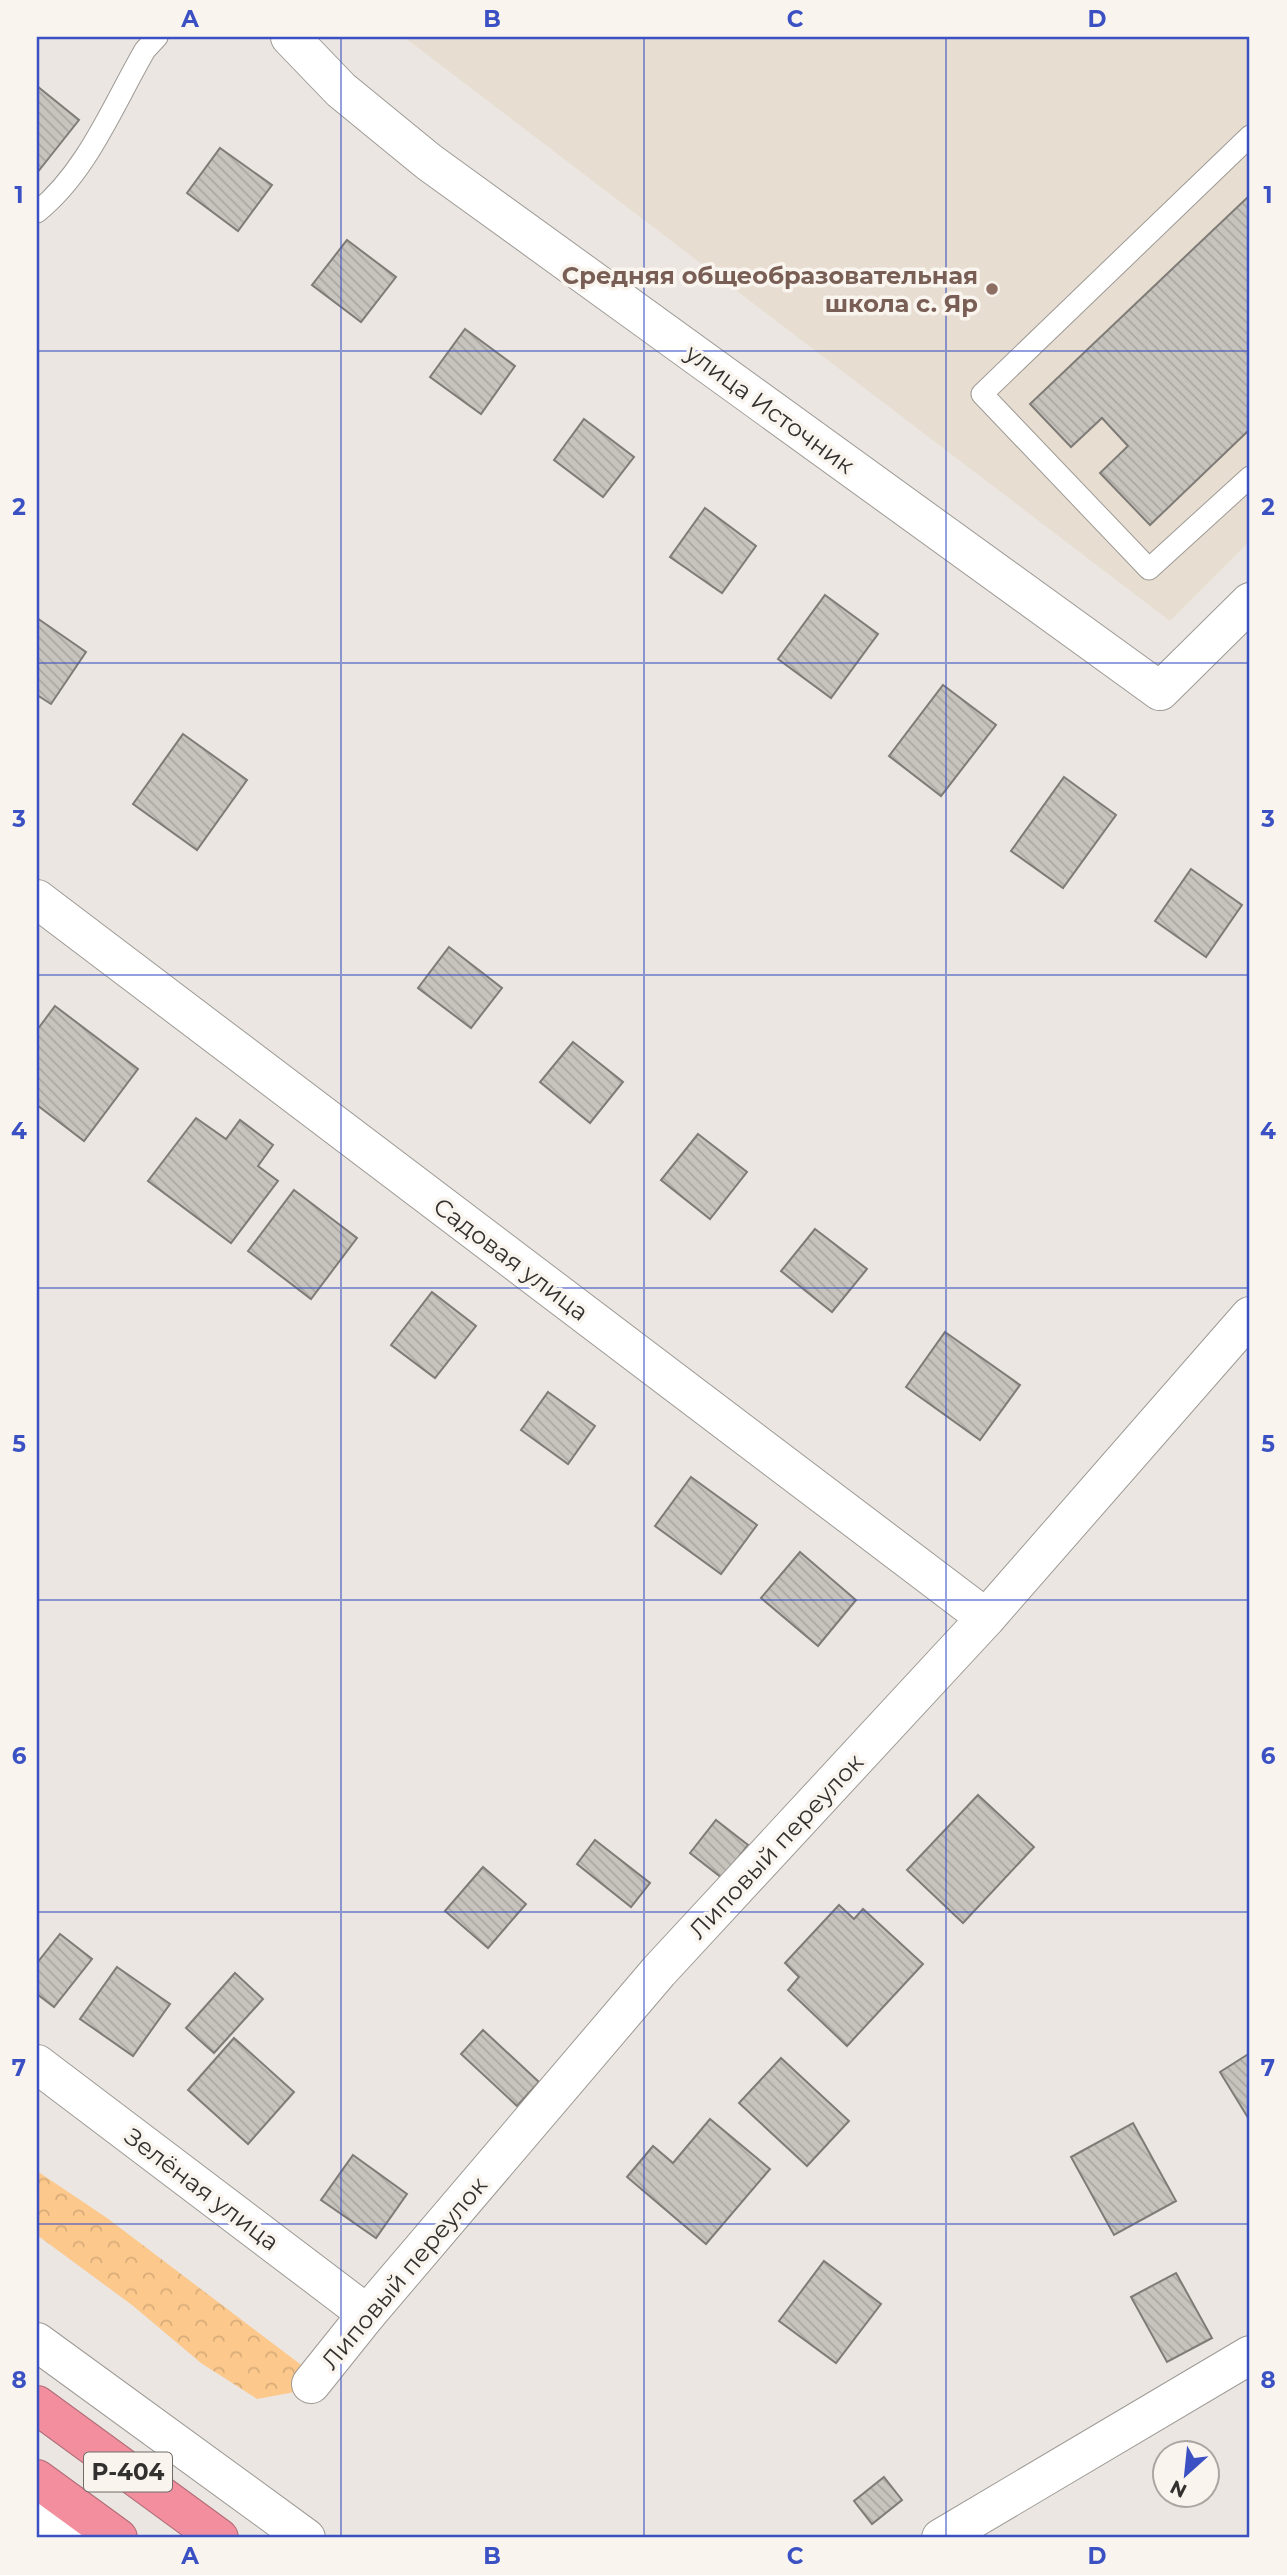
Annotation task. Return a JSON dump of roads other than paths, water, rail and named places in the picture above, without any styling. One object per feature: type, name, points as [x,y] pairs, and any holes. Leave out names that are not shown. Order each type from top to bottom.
[{"type":"highway","name":"Р-404","points":[[37,2405],[219,2538]]},
{"type":"highway","name":"Р-404","points":[[37,2479],[118,2538]]},
{"type":"street","name":"улица Источник","points":[[290,37],[341,90],[429,162],[1160,691],[1250,602]]},
{"type":"street","name":"Садовая улица","points":[[37,899],[986,1618]]},
{"type":"street","name":"Липовый переулок","points":[[311,2384],[367,2314],[659,1971],[986,1618],[1250,1316]]},
{"type":"street","name":"Зелёная улица","points":[[37,2064],[367,2314]]},
{"type":"street","points":[[37,2342],[306,2538]]},
{"type":"street","points":[[941,2538],[1250,2355]]},
{"type":"street","points":[[37,2521],[66,2538]]},
{"type":"lane","points":[[37,212],[51,200],[82,162],[145,50],[157,37]]},
{"type":"lane","points":[[1250,135],[982,394],[1149,569],[1250,477]]},
{"type":"place","name":"Средняя общеобразовательная школа с. Яр","points":[[992,289]]}]
